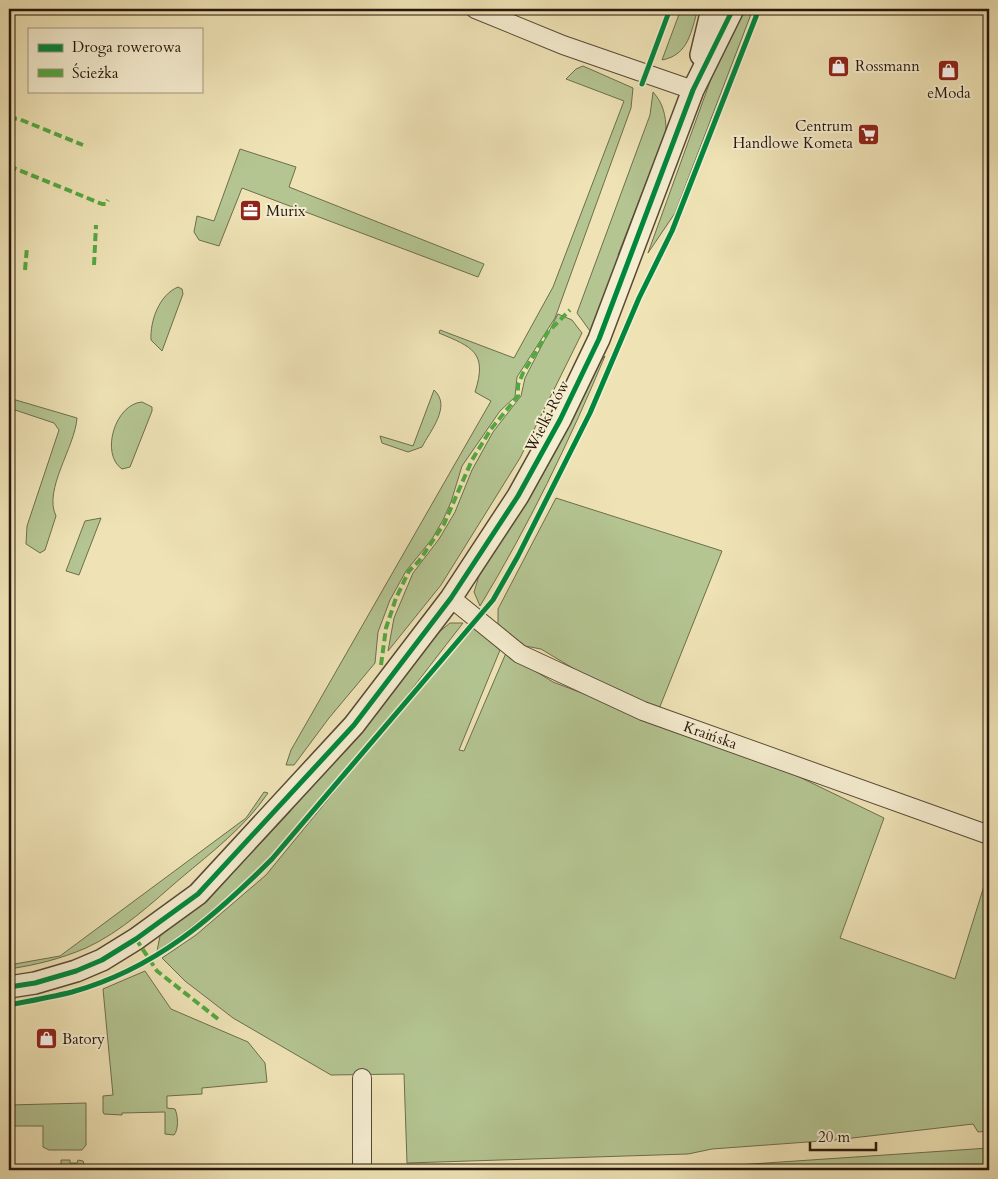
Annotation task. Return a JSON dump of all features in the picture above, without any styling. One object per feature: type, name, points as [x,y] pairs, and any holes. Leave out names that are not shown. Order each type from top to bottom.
[{"type":"street","points":[[475,9],[563,45],[693,90]]},
{"type":"street","name":"Wielki Rów","points":[[693,90],[712,9]]},
{"type":"street","name":"Wielki Rów","points":[[9,987],[35,983],[76,971],[102,960],[136,939],[198,894],[354,725],[451,598],[518,496],[560,420],[595,347],[619,290],[693,90],[733,9]]},
{"type":"street","name":"Kraińska","points":[[451,598],[520,654],[643,711],[989,835]]},
{"type":"street","points":[[362,1078],[362,1170]]},
{"type":"green space","points":[[681,9],[698,9],[691,33],[688,41],[678,53],[662,60]]},
{"type":"green space","points":[[743,9],[753,9],[675,213],[648,253],[716,65]]},
{"type":"green space","points":[[583,66],[633,88],[631,108],[555,318],[517,377],[515,397],[500,411],[462,466],[451,502],[443,520],[432,539],[406,571],[390,600],[378,632],[375,663],[329,718],[294,765],[286,765],[291,750],[491,401],[475,392],[480,368],[474,353],[460,342],[439,333],[440,330],[514,358],[553,287],[624,101],[566,79],[576,69]]},
{"type":"green space","points":[[653,92],[663,110],[666,131],[590,331],[577,313],[650,115]]},
{"type":"green space","points":[[240,149],[296,167],[289,187],[484,264],[478,277],[242,188],[219,246],[199,240],[194,232],[197,216],[214,221]]},
{"type":"green space","points":[[178,287],[182,289],[183,294],[162,351],[151,340],[154,317],[161,302],[171,291]]},
{"type":"green space","points":[[558,314],[572,320],[582,333],[520,458],[441,585],[388,651],[394,618],[413,573],[439,539],[455,512],[472,470],[493,432],[521,396],[525,378]]},
{"type":"green space","points":[[605,356],[547,484],[515,546],[480,606],[474,592],[479,576],[547,466],[568,428],[590,379]]},
{"type":"green space","points":[[434,390],[439,396],[441,403],[440,411],[422,447],[408,452],[382,443],[380,436],[413,446]]},
{"type":"green space","points":[[9,398],[77,418],[71,442],[56,481],[53,506],[56,516],[45,550],[40,553],[26,544],[27,526],[59,430],[54,423],[9,408]]},
{"type":"green space","points":[[142,402],[152,407],[152,411],[130,467],[122,469],[115,462],[112,452],[114,431],[124,411],[132,405]]},
{"type":"green space","points":[[556,498],[722,551],[659,709],[611,691],[541,649],[525,646],[498,624],[498,609]]},
{"type":"green space","points":[[101,518],[79,575],[66,571],[85,521]]},
{"type":"green space","points":[[450,623],[463,623],[359,756],[284,843],[202,919],[157,951],[160,936],[229,877],[287,815],[439,632]]},
{"type":"green space","points":[[474,628],[500,650],[459,750],[464,751],[506,653],[553,682],[787,771],[884,818],[840,938],[955,979],[989,870],[989,1131],[978,1132],[973,1124],[835,1140],[712,1149],[688,1154],[407,1163],[404,1074],[331,1075],[233,1018],[185,981],[162,958],[196,935],[266,875],[435,669]]},
{"type":"green space","points":[[264,792],[268,793],[259,805],[227,838],[147,907],[112,934],[76,952],[29,966],[9,969],[9,965],[60,956],[246,818]]},
{"type":"green space","points":[[145,971],[171,1009],[248,1042],[265,1063],[267,1082],[202,1088],[202,1094],[167,1096],[167,1108],[175,1109],[177,1115],[177,1126],[174,1135],[165,1134],[165,1112],[122,1113],[122,1115],[104,1114],[103,1112],[103,1096],[113,1095],[103,989]]},
{"type":"green space","points":[[86,1103],[86,1145],[82,1150],[49,1150],[43,1147],[43,1126],[9,1126],[9,1105]]},
{"type":"green space","points":[[989,1148],[989,1170],[691,1170],[692,1168]]},
{"type":"green space","points":[[61,1160],[70,1160],[70,1163],[77,1163],[78,1160],[83,1161],[86,1170],[44,1170],[44,1168],[61,1166]]},
{"type":"marked path","points":[[9,118],[19,119],[83,145]]},
{"type":"marked path","points":[[9,166],[102,204],[106,204],[108,200]]},
{"type":"marked path","points":[[94,265],[96,225]]},
{"type":"marked path","points":[[25,270],[27,247]]},
{"type":"marked path","points":[[381,665],[386,628],[396,598],[409,571],[419,561],[444,524],[472,460],[491,429],[518,396],[518,385],[523,373],[548,332],[570,310]]},
{"type":"marked path","points":[[136,939],[157,971],[218,1019]]},
{"type":"cycle path","points":[[642,84],[670,9]]},
{"type":"cycle path","points":[[9,987],[35,983],[76,971],[102,960],[136,939],[198,894],[354,725],[451,598],[518,496],[560,420],[599,339],[693,90],[733,9]]},
{"type":"cycle path","points":[[9,1005],[72,992],[102,982],[130,970],[156,955],[205,921],[272,859],[493,600],[518,556],[590,413],[639,298],[672,231],[759,9]]},
{"type":"place","name":"Rossmann","points":[[839,66]]},
{"type":"place","name":"eModa","points":[[949,70]]},
{"type":"place","name":"Centrum Handlowe Kometa","points":[[869,135]]},
{"type":"place","name":"Murix","points":[[250,211]]},
{"type":"place","name":"Batory","points":[[46,1039]]}]
